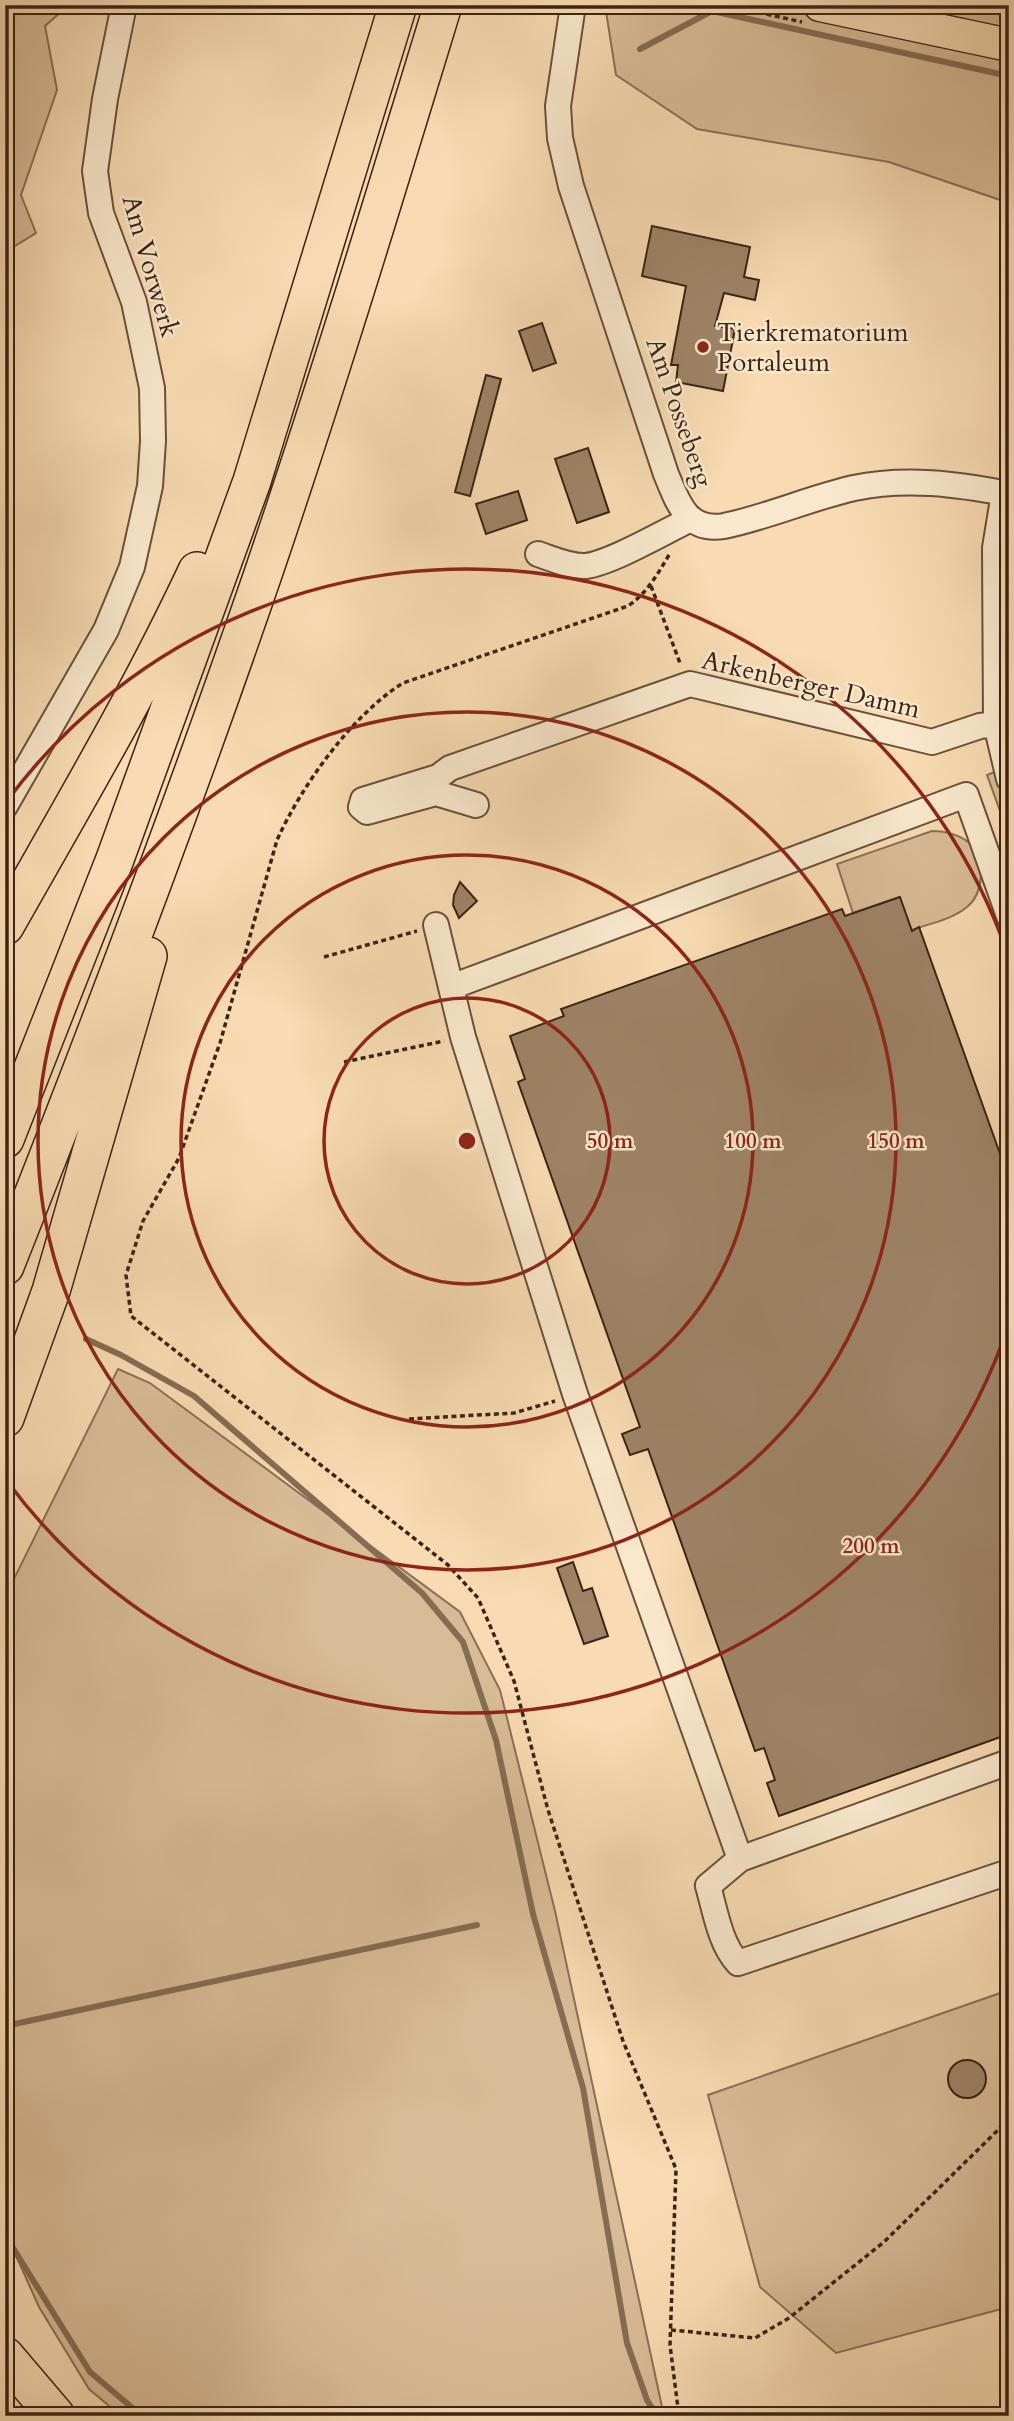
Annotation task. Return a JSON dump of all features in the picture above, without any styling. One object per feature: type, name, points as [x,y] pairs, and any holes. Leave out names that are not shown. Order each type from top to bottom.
[{"type":"highway","points":[[5,1139],[115,859],[252,481],[398,5]]},
{"type":"highway","points":[[5,1266],[89,1055],[263,573],[377,222],[443,5]]},
{"type":"highway","points":[[5,926],[84,790],[178,611],[213,535],[252,481]]},
{"type":"highway","points":[[5,1418],[51,1291],[94,1149],[163,904],[194,768]]},
{"type":"highway","points":[[5,2356],[56,2416]]},
{"type":"main road","points":[[820,5],[1009,45]]},
{"type":"street","name":"Am Vorwerk","points":[[5,806],[106,630],[132,567],[150,486],[152,388],[134,302],[101,213],[95,171],[105,99],[124,5]]},
{"type":"street","name":"Am Posseberg","points":[[573,5],[558,106],[560,138],[571,186],[667,474],[676,497],[691,519],[712,528],[724,526],[854,488],[892,482],[936,482],[1006,494]]},
{"type":"street","points":[[1006,494],[995,548],[996,724],[1009,779]]},
{"type":"street","points":[[538,554],[569,564],[586,566],[612,557],[691,519]]},
{"type":"street","name":"Arkenberger Damm","points":[[476,805],[437,785],[450,768],[690,684],[925,746],[980,726],[996,724]]},
{"type":"street","points":[[451,987],[966,795],[1009,916]]},
{"type":"street","points":[[436,925],[463,1037],[575,1394],[740,1858]]},
{"type":"street","points":[[1009,1762],[740,1858],[708,1886],[725,1943],[737,1963],[1009,1872]]},
{"type":"path","points":[[678,2416],[670,2345],[676,2169],[623,2041],[548,1810],[514,1681],[478,1598],[448,1564],[131,1316],[126,1275],[143,1221],[179,1158],[220,1043],[277,840],[287,818],[330,753],[374,705],[403,683],[628,606],[651,586],[691,519]]},
{"type":"path","points":[[651,586],[680,663],[667,668]]},
{"type":"path","points":[[324,957],[436,925]]},
{"type":"path","points":[[344,1062],[463,1037]]},
{"type":"path","points":[[409,1419],[514,1413],[575,1394]]},
{"type":"path","points":[[671,2330],[755,2338],[789,2318],[884,2242],[1009,2116]]},
{"type":"shaded area","points":[[5,5],[69,5],[45,26],[57,90],[21,195],[36,233],[5,252]]},
{"type":"shaded area","points":[[605,5],[1009,5],[1009,203],[889,162],[697,129],[616,75]]},
{"type":"shaded area","points":[[1009,766],[1009,836],[987,775]]},
{"type":"shaded area","points":[[932,831],[959,836],[972,846],[981,869],[977,894],[973,901],[948,918],[911,930],[899,897],[853,913],[837,864]]},
{"type":"shaded area","points":[[118,1369],[150,1383],[460,1612],[500,1690],[555,1911],[664,2416],[121,2416],[89,2389],[39,2307],[5,2231],[5,1597]]},
{"type":"shaded area","points":[[1009,1990],[1009,2307],[836,2353],[760,2287],[708,2095]]},
{"type":"building","points":[[652,226],[750,247],[744,277],[759,280],[755,300],[724,293],[715,326],[735,329],[723,391],[676,382],[678,365],[671,365],[686,286],[642,276]]},
{"type":"building","points":[[542,323],[556,363],[533,371],[519,331]]},
{"type":"building","points":[[486,375],[501,379],[470,496],[455,492]]},
{"type":"building","points":[[588,448],[609,512],[577,523],[555,459]]},
{"type":"building","points":[[518,491],[527,520],[486,534],[476,504]]},
{"type":"building","points":[[460,882],[477,901],[459,918],[453,905]]},
{"type":"building","points":[[900,897],[912,931],[919,927],[1009,1179],[1009,1734],[779,1816],[767,1783],[775,1780],[764,1748],[755,1751],[648,1449],[630,1455],[622,1434],[640,1427],[518,1082],[525,1079],[510,1036],[564,1016],[561,1009],[842,909],[845,916]]},
{"type":"building","points":[[573,1562],[583,1591],[592,1588],[608,1636],[584,1644],[557,1568]]},
{"type":"building","points":[[967,2060],[980,2066],[986,2079],[980,2092],[967,2098],[954,2092],[948,2079],[954,2066]]},
{"type":"waterway","points":[[342,5],[348,6]]},
{"type":"waterway","points":[[640,49],[712,11],[1009,76]]},
{"type":"waterway","points":[[86,1339],[121,1355],[194,1396],[422,1593],[463,1642],[496,1740],[533,1914],[583,2088],[627,2343],[652,2408]]},
{"type":"waterway","points":[[5,2026],[477,1925]]},
{"type":"waterway","points":[[5,2235],[90,2372],[142,2416]]},
{"type":"place","name":"Tierkrematorium Portaleum","points":[[703,347]]}]
